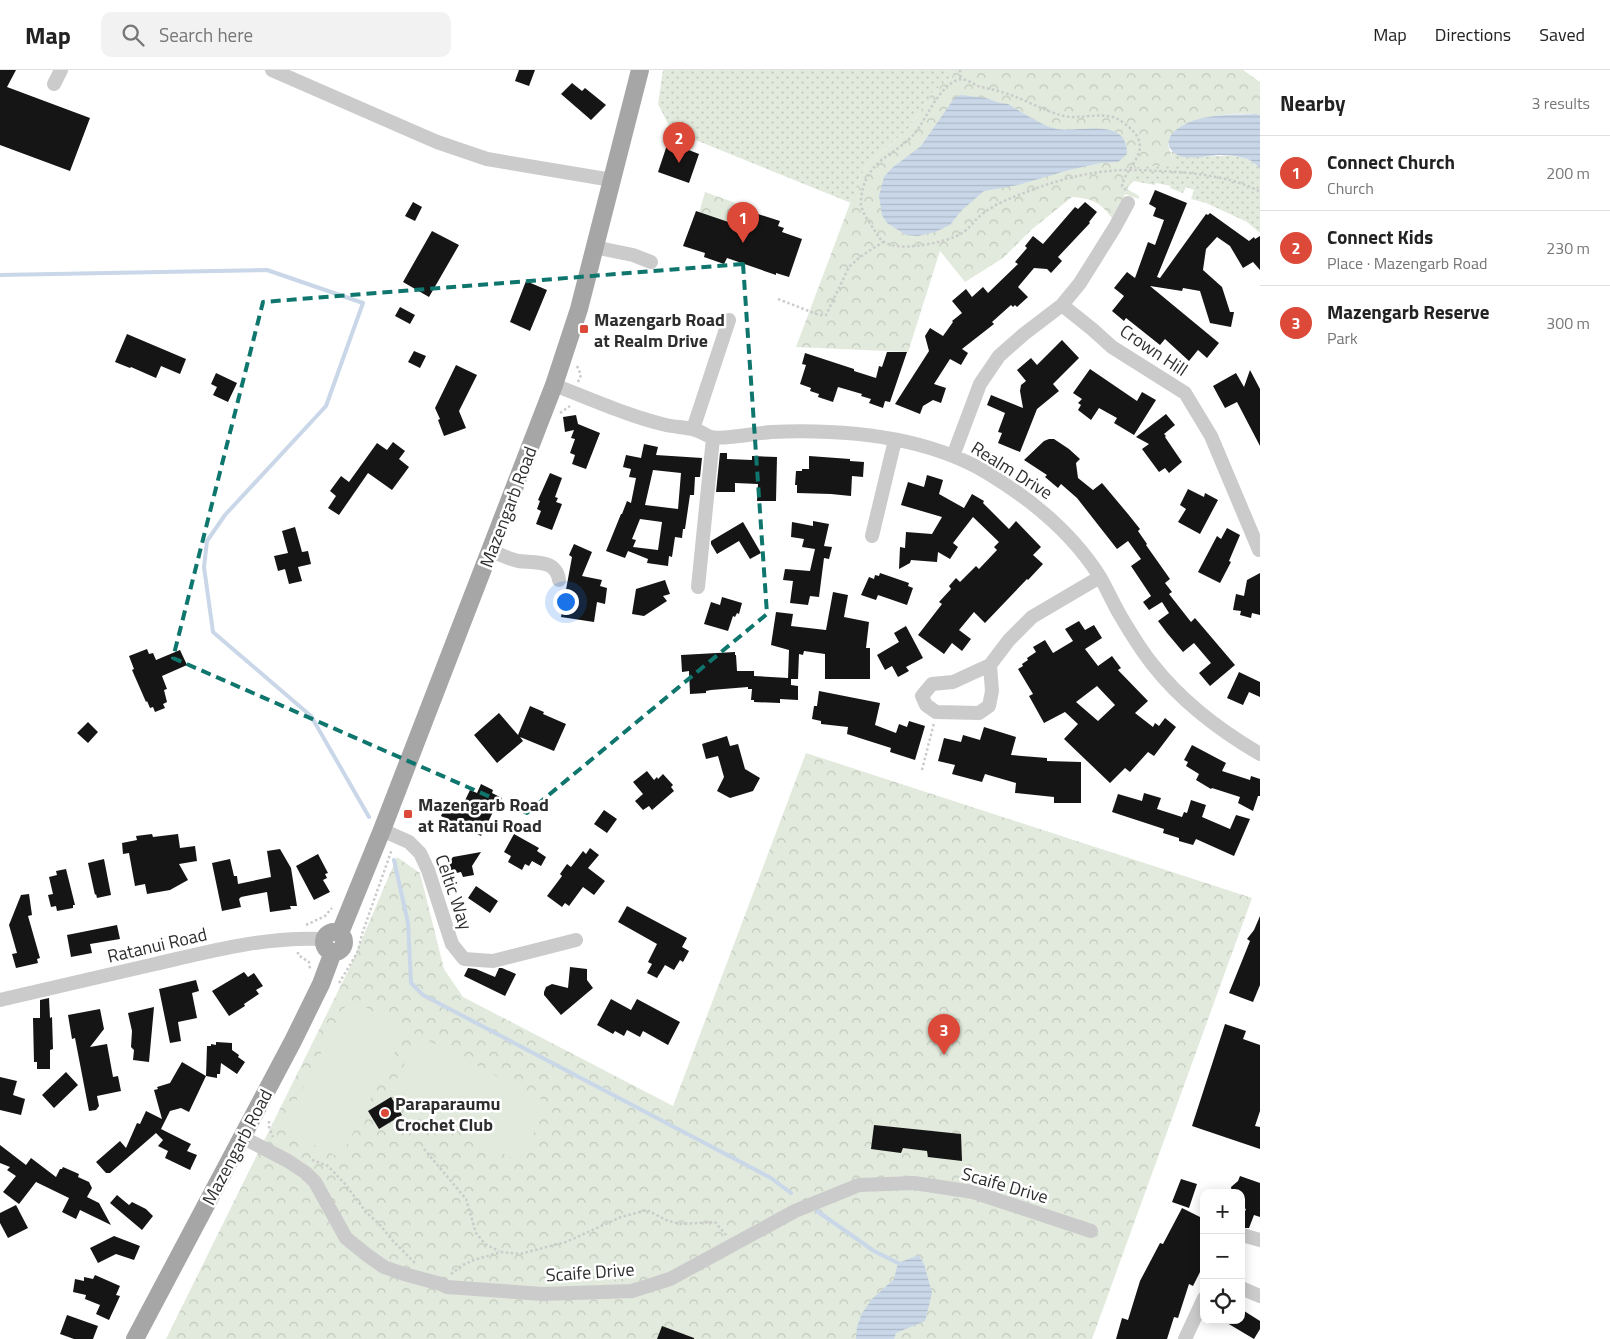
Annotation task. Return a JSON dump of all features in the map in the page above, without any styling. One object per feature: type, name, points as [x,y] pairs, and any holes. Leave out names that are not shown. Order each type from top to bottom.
[{"type":"main road","name":"Mazengarb Road","points":[[135,1339],[321,984],[332,941],[382,830],[554,385],[579,309],[640,70]]},
{"type":"street","points":[[54,84],[61,70]]},
{"type":"street","points":[[272,70],[437,142],[487,159],[612,180]]},
{"type":"street","points":[[953,456],[980,384],[999,356],[1062,305],[1080,283],[1116,227],[1128,203]]},
{"type":"street","points":[[594,247],[633,255],[651,262]]},
{"type":"street","name":"Crown Hill","points":[[1062,305],[1112,346],[1185,394],[1211,436],[1259,550]]},
{"type":"street","points":[[693,429],[729,320]]},
{"type":"street","points":[[554,385],[643,418],[668,426],[693,429],[713,438],[698,587]]},
{"type":"street","name":"Realm Drive","points":[[713,438],[771,432],[873,435],[926,447],[953,456],[988,473],[1048,516],[1078,548],[1100,577],[1119,614],[1137,643],[1168,683],[1201,714],[1260,754]]},
{"type":"street","points":[[872,536],[895,440]]},
{"type":"street","points":[[491,551],[517,560],[544,562],[555,569],[559,580]]},
{"type":"street","points":[[990,665],[992,691],[989,706],[979,713],[936,712],[926,706],[922,696],[932,684],[953,682],[990,665],[1008,640],[1032,617],[1100,577]]},
{"type":"street","name":"Celtic Way","points":[[382,830],[409,842],[420,853],[428,870],[452,944],[464,959],[493,961],[576,940]]},
{"type":"street","name":"Ratanui Road","points":[[0,1000],[196,954],[258,942],[302,938],[332,941]]},
{"type":"street","name":"Scaife Drive","points":[[242,1136],[288,1162],[315,1182],[346,1238],[367,1255],[384,1267],[404,1274],[443,1278],[447,1287],[543,1294],[632,1292],[670,1279],[795,1211],[859,1185],[914,1183],[973,1192],[1091,1231]]},
{"type":"street","points":[[1245,1236],[1260,1240]]},
{"type":"street","points":[[1245,1290],[1260,1296]]},
{"type":"street","points":[[1185,1339],[1200,1307]]},
{"type":"path","points":[[960,70],[961,79]]},
{"type":"path","points":[[1128,170],[1139,155],[1140,147],[1138,138],[1132,129],[1120,119],[1110,116],[1074,117],[1061,115],[1009,95],[958,79],[940,95],[914,135],[880,161],[866,178],[861,205],[883,242],[902,247],[939,241],[961,234],[983,213],[1038,187],[1083,174],[1128,170],[1178,171],[1248,186],[1260,192]]},
{"type":"path","points":[[778,299],[819,315],[826,315],[849,267],[860,257],[883,242]]},
{"type":"path","points":[[922,770],[936,712]]},
{"type":"path","points":[[306,926],[325,916],[332,908],[334,909]]},
{"type":"path","points":[[298,955],[309,962],[309,974]]},
{"type":"path","points":[[424,1149],[466,1199],[476,1233],[484,1244],[501,1252],[520,1254],[566,1242],[620,1217],[647,1210],[666,1220],[680,1224],[715,1222],[733,1244]]},
{"type":"path","points":[[328,1166],[366,1212],[418,1265]]},
{"type":"path","points":[[443,1278],[474,1260],[501,1252]]},
{"type":"path","points":[[443,1278],[452,1273]]},
{"type":"highlighted area","points":[[743,264],[767,614],[527,813],[173,658],[263,302]]},
{"type":"green space","points":[[663,70],[949,70],[953,75],[931,94],[908,129],[869,163],[860,177],[851,203],[671,130],[658,104]]},
{"type":"green space","points":[[949,70],[1243,70],[1260,82],[1260,115],[1218,115],[1194,120],[1179,128],[1168,145],[1175,166],[1138,166],[1125,184],[1127,189],[1139,196],[1139,199],[1125,194],[1115,222],[1106,210],[1097,203],[1072,197],[1031,230],[1003,258],[965,282],[940,251],[908,352],[796,347],[860,177],[869,163],[908,129],[931,94],[953,75]]},
{"type":"green space","points":[[1171,151],[1197,157],[1234,156],[1244,158],[1260,168],[1260,233],[1247,222],[1206,203],[1191,199],[1194,190],[1186,187],[1183,193],[1170,188],[1171,186],[1133,181],[1127,189],[1125,184],[1138,166],[1174,166]]},
{"type":"green space","points":[[705,192],[747,207],[739,229],[699,213]]},
{"type":"green space","points":[[806,753],[1252,898],[1092,1339],[166,1339],[350,967],[397,857],[420,873],[444,969],[463,997],[673,1106]]},
{"type":"green space","points":[[349,999],[407,1029],[340,1158],[282,1128]]},
{"type":"green space","points":[[419,1036],[549,1103],[519,1162],[389,1094]]},
{"type":"water","points":[[961,95],[986,98],[1008,104],[1051,128],[1111,130],[1120,135],[1125,142],[1127,154],[1118,162],[1100,163],[1018,185],[984,191],[961,211],[950,225],[935,232],[918,236],[906,235],[887,223],[882,215],[879,196],[884,177],[892,168],[921,146],[955,97]]},
{"type":"water","points":[[1260,115],[1260,168],[1248,159],[1235,156],[1221,155],[1193,158],[1180,156],[1174,153],[1169,146],[1172,134],[1189,122],[1211,116]]},
{"type":"water","points":[[919,1255],[924,1264],[932,1293],[925,1321],[896,1333],[894,1339],[856,1339],[857,1327],[862,1313],[872,1299],[894,1279],[898,1263]]},
{"type":"building","points":[[0,70],[16,70],[7,87],[90,118],[70,171],[0,145]]},
{"type":"building","points":[[519,70],[535,70],[529,86],[515,81]]},
{"type":"building","points":[[572,83],[582,91],[585,88],[606,105],[591,120],[561,94]]},
{"type":"building","points":[[668,142],[699,154],[689,183],[658,172]]},
{"type":"building","points":[[1155,190],[1187,203],[1157,277],[1160,278],[1206,214],[1210,213],[1249,241],[1254,237],[1255,239],[1260,236],[1260,270],[1253,262],[1243,268],[1230,246],[1217,237],[1206,249],[1203,270],[1222,287],[1230,312],[1234,312],[1231,327],[1210,323],[1200,291],[1183,288],[1182,291],[1150,286],[1219,343],[1207,358],[1198,350],[1189,361],[1165,339],[1160,345],[1126,318],[1124,321],[1112,311],[1124,296],[1114,288],[1127,272],[1135,278],[1148,242],[1155,245],[1164,220],[1153,216],[1156,208],[1149,204]]},
{"type":"building","points":[[413,202],[422,207],[415,221],[405,216]]},
{"type":"building","points":[[1085,202],[1097,212],[1090,223],[1058,257],[1062,261],[1051,273],[1047,269],[1034,268],[1018,287],[1028,297],[1017,307],[1011,305],[992,322],[994,324],[962,349],[968,353],[961,365],[950,359],[934,384],[946,388],[941,403],[933,400],[923,406],[920,414],[895,404],[929,351],[925,336],[930,328],[943,336],[952,321],[962,313],[952,301],[966,289],[972,297],[983,287],[988,293],[1018,264],[1015,262],[1027,248],[1025,246],[1033,236],[1043,244],[1075,207],[1078,209]]},
{"type":"building","points":[[696,211],[746,228],[748,223],[751,225],[755,213],[780,221],[778,226],[784,228],[782,232],[802,239],[789,277],[776,273],[776,275],[727,258],[724,264],[704,257],[705,253],[683,246]]},
{"type":"building","points":[[432,231],[459,245],[429,297],[403,282]]},
{"type":"building","points":[[526,281],[547,290],[530,331],[510,322]]},
{"type":"building","points":[[400,307],[415,315],[410,324],[395,316]]},
{"type":"building","points":[[127,334],[186,359],[180,374],[161,366],[156,378],[115,362]]},
{"type":"building","points":[[1062,340],[1079,358],[1053,384],[1059,391],[1037,409],[1020,452],[998,443],[1002,433],[998,432],[1005,413],[987,405],[991,395],[1023,408],[1020,391],[1021,385],[1026,381],[1017,370],[1031,358],[1037,365]]},
{"type":"building","points":[[414,351],[426,356],[420,368],[408,362]]},
{"type":"building","points":[[887,352],[907,352],[890,402],[885,401],[883,408],[869,403],[871,399],[861,396],[862,394],[838,387],[833,402],[818,397],[819,394],[810,391],[811,388],[800,384],[806,365],[802,364],[805,353],[876,378],[879,366],[882,367]]},
{"type":"building","points":[[456,365],[477,375],[459,411],[466,428],[444,436],[435,408]]},
{"type":"building","points":[[1090,369],[1137,401],[1142,392],[1156,400],[1134,435],[1114,423],[1117,418],[1099,408],[1091,420],[1078,410],[1081,405],[1078,403],[1082,399],[1073,393]]},
{"type":"building","points":[[1250,370],[1260,389],[1260,446],[1237,402],[1225,408],[1213,386],[1236,373],[1244,387]]},
{"type":"building","points":[[216,373],[237,383],[228,402],[213,395],[217,387],[211,384]]},
{"type":"building","points":[[1166,414],[1175,425],[1164,434],[1165,437],[1182,462],[1169,473],[1165,468],[1159,472],[1142,449],[1149,444],[1136,437]]},
{"type":"building","points":[[576,415],[578,424],[600,433],[586,469],[572,464],[575,455],[570,453],[575,439],[571,438],[574,430],[565,432],[563,417]]},
{"type":"building","points":[[1054,439],[1080,459],[1076,463],[1078,478],[1093,490],[1102,483],[1128,514],[1140,529],[1138,531],[1146,545],[1170,579],[1165,583],[1172,592],[1169,594],[1191,622],[1195,618],[1235,665],[1210,686],[1199,673],[1211,663],[1194,643],[1183,652],[1167,633],[1158,621],[1169,613],[1162,602],[1149,610],[1143,602],[1151,596],[1131,566],[1141,559],[1128,541],[1117,549],[1077,498],[1061,484],[1058,488],[1045,477],[1047,475],[1024,460],[1044,441]]},
{"type":"building","points":[[393,442],[405,451],[399,459],[409,467],[392,490],[368,473],[339,515],[328,508],[336,496],[330,491],[341,476],[349,482],[377,443],[387,450]]},
{"type":"building","points":[[644,444],[658,447],[656,455],[702,458],[700,477],[695,477],[694,495],[690,495],[685,529],[683,529],[682,538],[675,537],[672,557],[669,556],[668,566],[647,563],[648,559],[628,551],[625,558],[606,551],[627,501],[631,503],[636,478],[629,477],[631,469],[623,467],[626,455],[641,458]],"holes":[[[653,470],[681,473],[678,509],[645,505]],[[640,519],[662,522],[658,550],[633,547],[636,540],[632,539]]]},
{"type":"building","points":[[720,453],[727,453],[727,459],[752,460],[752,456],[777,457],[776,501],[757,501],[758,484],[735,483],[735,492],[716,492]]},
{"type":"building","points":[[809,456],[864,462],[863,477],[852,476],[851,496],[797,493],[797,485],[795,485],[796,471],[809,469]]},
{"type":"building","points":[[550,473],[562,478],[555,497],[558,498],[556,502],[562,504],[552,530],[536,524],[541,511],[537,509],[540,501],[538,500]]},
{"type":"building","points":[[927,475],[943,480],[939,494],[964,508],[972,494],[984,501],[983,503],[1009,529],[1016,521],[1041,547],[1033,555],[1043,564],[985,623],[974,612],[959,630],[971,639],[962,651],[952,643],[944,654],[918,635],[942,604],[939,602],[951,589],[949,586],[956,578],[960,582],[976,566],[979,569],[997,550],[994,547],[999,542],[973,517],[953,543],[958,547],[950,559],[938,552],[937,562],[911,560],[910,563],[899,569],[900,547],[905,548],[906,532],[932,534],[942,517],[901,505],[908,482],[924,487]]},
{"type":"building","points":[[1188,489],[1204,497],[1205,493],[1218,500],[1200,534],[1178,522],[1186,509],[1180,505]]},
{"type":"building","points":[[813,521],[829,524],[824,546],[832,547],[829,559],[824,558],[819,597],[810,596],[808,605],[790,603],[793,581],[783,580],[785,569],[810,571],[815,549],[802,547],[804,539],[791,537],[792,522],[813,526]]},
{"type":"building","points":[[743,522],[761,553],[750,559],[739,541],[717,554],[711,541]]},
{"type":"building","points":[[295,527],[302,552],[308,551],[311,564],[298,567],[302,581],[289,584],[285,569],[278,571],[274,556],[288,553],[282,531]]},
{"type":"building","points":[[1227,528],[1240,535],[1229,561],[1231,562],[1220,583],[1198,572],[1217,536],[1221,539]]},
{"type":"building","points":[[574,544],[592,552],[582,576],[602,580],[600,586],[607,588],[605,604],[597,602],[594,622],[561,617],[572,557],[569,555]]},
{"type":"building","points":[[880,573],[909,583],[908,586],[913,588],[907,605],[878,595],[876,600],[861,595],[869,577],[874,579],[875,575],[879,576]]},
{"type":"building","points":[[1260,573],[1260,615],[1252,613],[1251,618],[1240,615],[1241,611],[1233,610],[1236,594],[1244,596],[1247,580]]},
{"type":"building","points":[[665,580],[670,594],[663,596],[667,601],[644,616],[632,614],[636,589]]},
{"type":"building","points":[[833,592],[848,595],[844,617],[869,622],[866,648],[870,648],[870,679],[825,679],[825,654],[804,651],[803,655],[799,654],[798,679],[791,679],[791,685],[798,686],[798,700],[780,699],[780,703],[754,702],[754,700],[751,700],[752,689],[748,689],[748,687],[690,694],[689,671],[682,672],[681,655],[735,652],[737,671],[754,671],[754,676],[788,678],[789,650],[771,645],[776,612],[793,614],[791,626],[826,630]]},
{"type":"building","points":[[722,597],[742,603],[739,614],[737,613],[735,617],[733,616],[728,631],[704,624],[711,602],[720,605]]},
{"type":"building","points":[[1079,621],[1085,630],[1094,625],[1102,638],[1085,649],[1098,666],[1112,656],[1121,668],[1118,670],[1148,701],[1135,713],[1153,727],[1155,723],[1159,726],[1165,718],[1176,727],[1154,756],[1148,752],[1130,772],[1125,768],[1110,783],[1064,739],[1078,724],[1065,712],[1044,723],[1029,696],[1033,694],[1018,669],[1028,660],[1027,658],[1036,652],[1033,647],[1045,640],[1053,653],[1073,641],[1065,629]],"holes":[[[1097,686],[1115,705],[1098,721],[1076,702]]]},
{"type":"building","points":[[906,626],[923,658],[906,667],[909,671],[898,677],[892,666],[885,670],[877,655],[899,642],[894,633]]},
{"type":"building","points":[[147,649],[149,654],[153,653],[156,660],[180,650],[187,665],[162,676],[167,689],[164,690],[167,702],[163,704],[165,708],[155,712],[153,707],[150,708],[146,702],[132,670],[134,669],[129,656]]},
{"type":"building","points":[[1239,672],[1260,682],[1260,697],[1249,692],[1243,705],[1227,698]]},
{"type":"building","points":[[819,691],[880,703],[875,725],[896,733],[899,724],[907,727],[909,721],[925,726],[915,760],[890,752],[891,748],[847,734],[848,727],[821,724],[821,721],[812,719],[814,706],[817,706]]},
{"type":"building","points":[[530,706],[566,724],[554,751],[520,737],[523,741],[497,763],[474,735],[499,713],[518,735]]},
{"type":"building","points":[[88,722],[98,732],[88,743],[77,733]]},
{"type":"building","points":[[984,727],[1016,737],[1011,755],[1047,758],[1047,761],[1081,762],[1081,803],[1054,803],[1054,797],[1015,793],[1016,783],[985,774],[982,782],[952,774],[955,765],[938,761],[944,738],[961,742],[963,735],[980,740]]},
{"type":"building","points":[[727,736],[730,746],[738,744],[745,769],[760,778],[753,791],[730,798],[717,791],[724,777],[718,756],[706,759],[702,744]]},
{"type":"building","points":[[1192,745],[1226,763],[1222,771],[1250,780],[1251,776],[1260,779],[1260,796],[1258,796],[1253,811],[1238,803],[1240,797],[1211,789],[1196,780],[1199,774],[1186,766],[1188,762],[1184,760]]},
{"type":"building","points":[[647,771],[654,780],[663,774],[673,785],[671,787],[674,791],[652,810],[649,806],[643,810],[635,801],[643,794],[633,782]]},
{"type":"building","points":[[481,784],[493,790],[492,793],[502,798],[481,836],[441,816],[445,807],[459,813],[470,790],[477,793]]},
{"type":"building","points":[[1144,793],[1161,798],[1157,809],[1182,817],[1184,812],[1187,813],[1191,800],[1206,805],[1202,817],[1230,829],[1236,815],[1250,819],[1234,856],[1196,839],[1193,845],[1179,841],[1179,838],[1163,833],[1164,829],[1112,812],[1118,794],[1142,801]]},
{"type":"building","points":[[604,810],[617,819],[607,833],[594,824]]},
{"type":"building","points":[[152,834],[153,837],[178,834],[180,848],[195,846],[197,861],[179,864],[188,880],[170,890],[147,894],[145,884],[135,886],[129,853],[123,854],[122,843],[137,840],[136,836]]},
{"type":"building","points":[[514,834],[539,848],[537,851],[546,857],[541,866],[532,861],[529,866],[525,864],[522,870],[508,862],[511,856],[504,852]]},
{"type":"building","points":[[590,848],[599,855],[588,868],[605,881],[594,895],[583,887],[569,906],[565,903],[562,907],[547,896],[562,876],[560,874],[567,864],[571,867],[583,851],[586,854]]},
{"type":"building","points":[[280,849],[291,868],[297,906],[290,906],[291,909],[270,912],[267,892],[241,897],[239,899],[241,907],[222,911],[212,863],[230,859],[238,884],[271,877],[267,851]]},
{"type":"building","points":[[481,852],[472,866],[474,875],[463,877],[461,872],[456,873],[450,869],[449,862],[453,857]]},
{"type":"building","points":[[318,854],[328,873],[325,874],[327,878],[323,880],[330,892],[314,900],[296,866]]},
{"type":"building","points":[[104,859],[111,895],[97,898],[88,863]]},
{"type":"building","points":[[66,869],[75,905],[73,905],[73,908],[57,911],[56,906],[51,907],[48,895],[53,894],[49,877],[57,875],[56,871]]},
{"type":"building","points":[[476,886],[498,901],[490,913],[468,898]]},
{"type":"building","points":[[29,894],[32,915],[28,916],[40,958],[37,959],[38,963],[16,968],[12,954],[17,953],[9,925],[21,895]]},
{"type":"building","points":[[627,906],[687,938],[682,947],[689,951],[683,962],[680,960],[674,970],[665,965],[657,978],[647,973],[652,964],[648,962],[657,944],[618,922]]},
{"type":"building","points":[[1260,916],[1260,985],[1253,1002],[1229,993],[1250,941],[1247,939],[1254,930]]},
{"type":"building","points":[[117,925],[120,939],[90,944],[92,953],[71,957],[67,935]]},
{"type":"building","points":[[570,967],[587,969],[587,980],[593,988],[561,1015],[544,995],[544,992],[546,987],[552,984],[568,988]]},
{"type":"building","points":[[468,968],[476,969],[495,977],[499,968],[516,974],[505,996],[464,976]]},
{"type":"building","points":[[244,972],[248,977],[254,973],[263,986],[256,990],[259,994],[229,1016],[212,991]]},
{"type":"building","points":[[196,980],[199,991],[192,993],[197,1018],[178,1022],[181,1041],[170,1043],[159,989]]},
{"type":"building","points":[[49,998],[50,1018],[52,1017],[53,1049],[50,1050],[50,1069],[37,1069],[37,1062],[34,1062],[33,1018],[40,1018],[40,1000]]},
{"type":"building","points":[[611,999],[631,1010],[637,999],[680,1022],[668,1045],[643,1031],[640,1037],[627,1030],[624,1036],[615,1031],[613,1034],[597,1025]]},
{"type":"building","points":[[154,1007],[149,1062],[133,1060],[134,1050],[131,1047],[132,1031],[128,1013]]},
{"type":"building","points":[[100,1009],[104,1029],[90,1047],[107,1044],[113,1077],[118,1076],[121,1091],[97,1096],[99,1106],[96,1110],[89,1111],[75,1038],[72,1039],[68,1015]]},
{"type":"building","points":[[1225,1024],[1246,1031],[1243,1039],[1260,1045],[1260,1111],[1255,1126],[1260,1127],[1260,1149],[1192,1126]]},
{"type":"building","points":[[216,1042],[232,1043],[232,1050],[245,1062],[237,1074],[221,1063],[220,1074],[217,1074],[217,1078],[206,1076],[207,1046],[211,1046],[211,1044],[216,1045]]},
{"type":"building","points":[[182,1062],[206,1076],[189,1112],[181,1108],[170,1111],[161,1129],[191,1144],[187,1151],[197,1155],[190,1170],[165,1158],[168,1151],[158,1146],[163,1140],[156,1133],[110,1173],[106,1173],[96,1162],[120,1141],[126,1148],[137,1123],[140,1124],[146,1111],[162,1119],[154,1090],[158,1089],[157,1087],[170,1083]]},
{"type":"building","points":[[66,1072],[78,1085],[54,1108],[42,1095]]},
{"type":"building","points":[[0,1077],[17,1081],[13,1095],[25,1099],[21,1115],[0,1110]]},
{"type":"building","name":"Paraparaumu Crochet Club","points":[[391,1097],[402,1115],[379,1129],[368,1111]]},
{"type":"building","points":[[874,1125],[961,1134],[962,1161],[928,1157],[927,1151],[903,1148],[901,1153],[871,1149]]},
{"type":"building","points":[[0,1145],[26,1165],[31,1158],[56,1177],[63,1167],[79,1174],[78,1177],[89,1182],[92,1188],[87,1197],[99,1203],[111,1225],[80,1210],[76,1219],[62,1212],[69,1198],[36,1182],[19,1204],[3,1192],[16,1176],[7,1170],[10,1167],[0,1163]]},
{"type":"building","points":[[1240,1176],[1260,1183],[1260,1217],[1254,1215],[1249,1228],[1245,1228],[1245,1189],[1231,1189],[1231,1187],[1238,1181]]},
{"type":"building","points":[[1181,1179],[1197,1184],[1189,1208],[1172,1202]]},
{"type":"building","points":[[117,1195],[129,1205],[132,1202],[146,1209],[153,1216],[142,1230],[110,1203]]},
{"type":"building","points":[[16,1205],[28,1228],[8,1238],[0,1223],[0,1213]]},
{"type":"building","points":[[1182,1208],[1200,1217],[1200,1272],[1193,1286],[1189,1284],[1178,1318],[1174,1317],[1167,1339],[1116,1339],[1122,1318],[1128,1320],[1140,1281],[1160,1243],[1163,1244]]},
{"type":"building","points":[[114,1236],[140,1246],[134,1260],[116,1254],[98,1263],[90,1248]]},
{"type":"building","points":[[95,1275],[120,1286],[116,1295],[120,1296],[109,1320],[96,1314],[100,1305],[85,1299],[86,1295],[73,1292],[75,1279],[84,1281],[84,1277],[93,1279]]},
{"type":"building","points":[[1245,1312],[1260,1321],[1260,1329],[1254,1339],[1229,1324],[1245,1324]]},
{"type":"building","points":[[67,1315],[98,1326],[93,1339],[74,1339],[60,1334]]},
{"type":"building","points":[[662,1326],[694,1338],[694,1339],[657,1339]]},
{"type":"waterway","points":[[0,275],[267,270],[363,303],[326,406],[225,515],[207,541],[204,567],[213,632],[311,716],[369,817]]},
{"type":"waterway","points":[[394,860],[408,923],[411,983],[423,995],[771,1178],[791,1193]]},
{"type":"waterway","points":[[817,1211],[874,1251],[898,1263]]},
{"type":"place","name":"Connect Kids","points":[[679,163]]},
{"type":"place","name":"Connect Church","points":[[743,243]]},
{"type":"place","name":"Mazengarb Road at Realm Drive","points":[[584,329]]},
{"type":"place","name":"Mazengarb Road at Ratanui Road","points":[[408,814]]},
{"type":"place","name":"Mazengarb Reserve","points":[[944,1055]]},
{"type":"place","name":"Paraparaumu Crochet Club","points":[[385,1113]]}]
